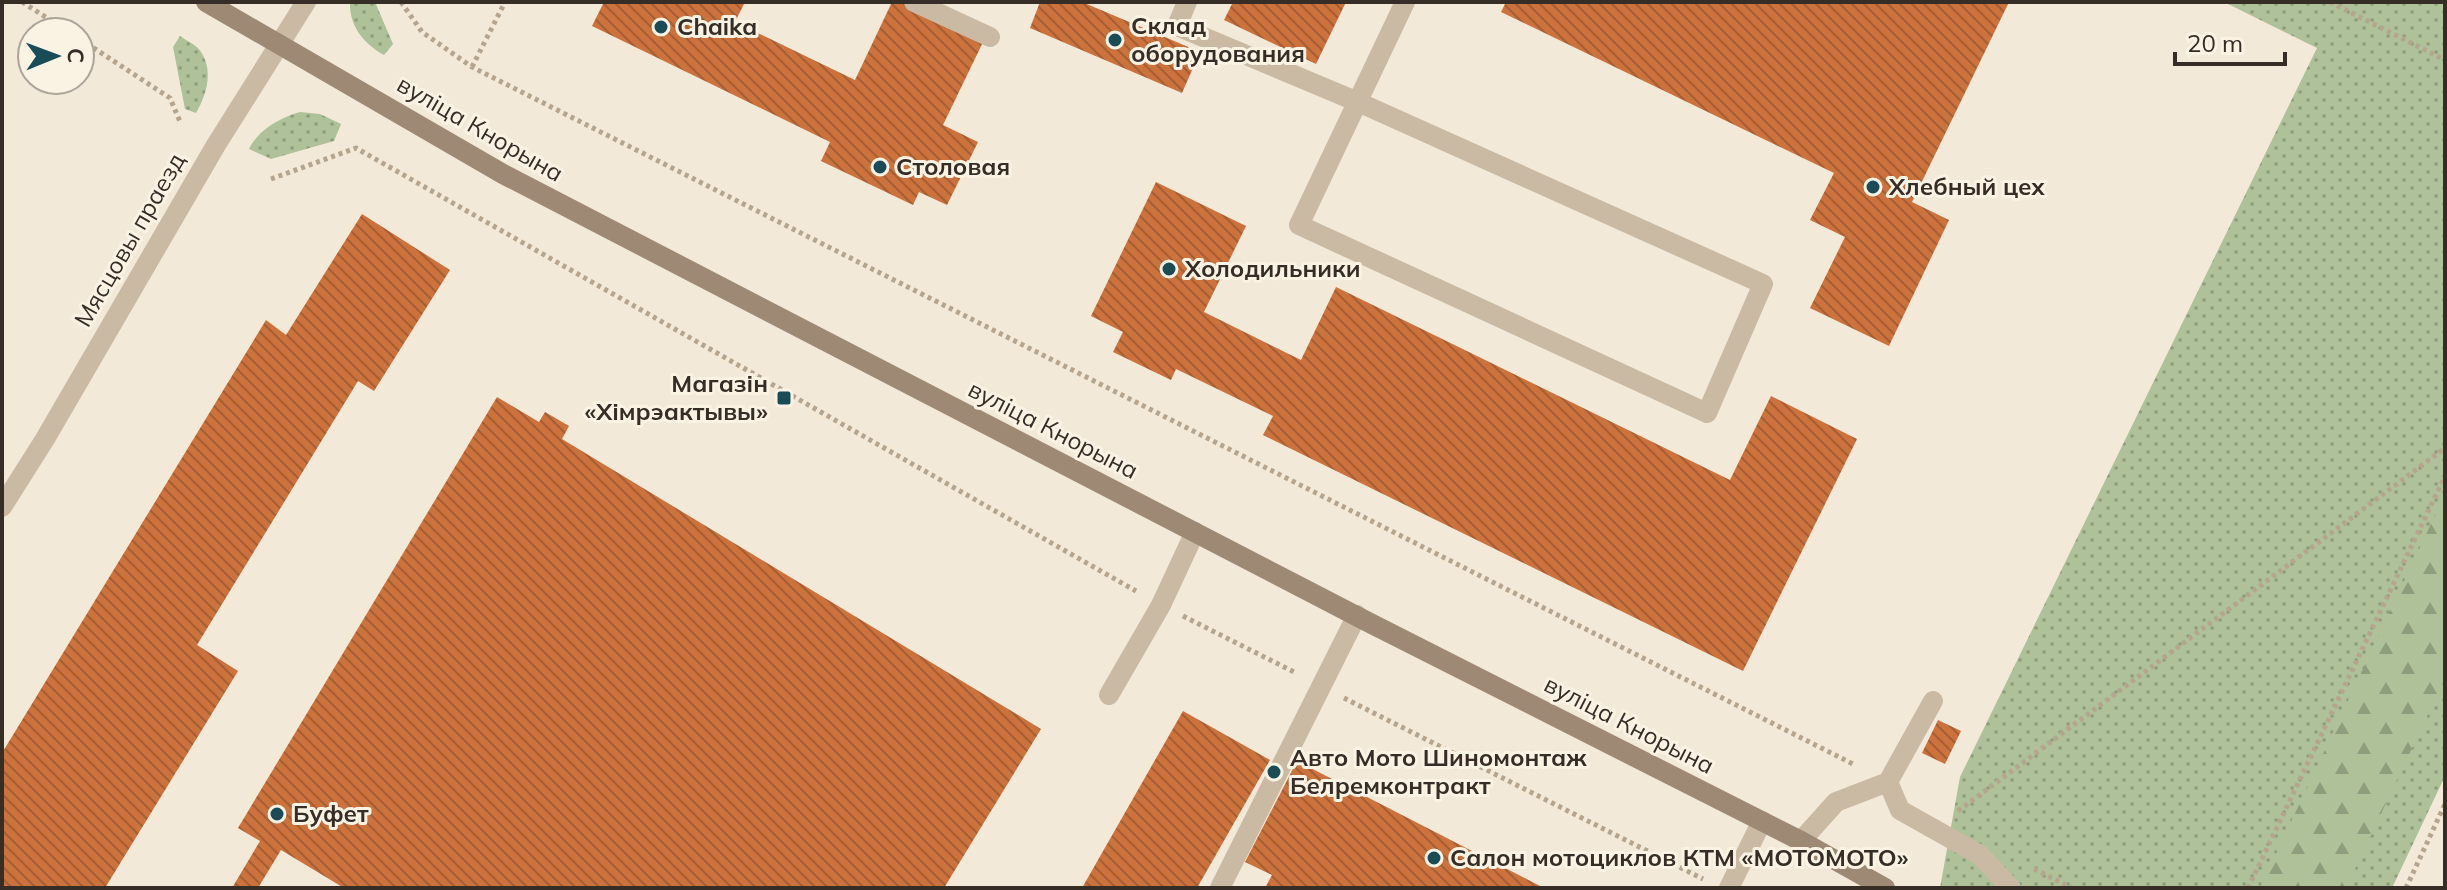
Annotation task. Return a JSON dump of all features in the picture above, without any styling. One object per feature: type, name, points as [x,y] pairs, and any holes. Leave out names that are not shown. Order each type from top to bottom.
[{"type":"main road","name":"вуліца Кнорына","points":[[206,2],[503,174],[1801,841],[1872,885]]},
{"type":"street","name":"Мясцовы праезд","points":[[2,507],[45,439],[216,145],[306,2]]},
{"type":"street","points":[[914,2],[990,37]]},
{"type":"street","points":[[1187,2],[1177,26],[1358,102],[1763,284],[1707,413],[1299,225],[1358,102],[1405,2]]},
{"type":"street","points":[[1109,695],[1161,605],[1195,532]]},
{"type":"street","points":[[1220,888],[1357,615]]},
{"type":"street","points":[[1801,841],[1836,802],[1888,782],[1933,701]]},
{"type":"street","points":[[1888,782],[1900,810],[1980,855],[2011,888]]},
{"type":"street","points":[[1729,888],[1762,821]]},
{"type":"path","points":[[22,2],[44,16]]},
{"type":"path","points":[[401,2],[422,32],[472,67],[1888,782]]},
{"type":"path","points":[[472,67],[505,2]]},
{"type":"path","points":[[2330,2],[2445,60]]},
{"type":"path","points":[[96,49],[170,98],[181,124]]},
{"type":"path","points":[[271,179],[356,148],[1161,605],[1707,881]]},
{"type":"path","points":[[1963,821],[1956,813],[2445,448]]},
{"type":"path","points":[[2248,888],[2445,476]]},
{"type":"path","points":[[2406,888],[2445,804]]},
{"type":"path","points":[[2031,867],[2072,888]]},
{"type":"green space","points":[[350,2],[375,2],[393,44],[384,55],[359,33],[352,19]]},
{"type":"green space","points":[[2224,2],[2445,2],[2445,776],[2392,888],[1940,888],[1960,777],[2317,48]]},
{"type":"green space","points":[[180,36],[199,50],[207,67],[205,91],[196,113],[185,109],[173,47]]},
{"type":"green space","points":[[300,112],[320,114],[341,124],[334,141],[271,159],[249,149],[271,125]]},
{"type":"green space","points":[[2445,494],[2445,678],[2346,888],[2260,888]]},
{"type":"building","points":[[604,2],[745,2],[735,22],[855,80],[892,2],[907,2],[984,40],[943,125],[978,142],[947,205],[919,192],[913,205],[821,161],[830,142],[592,26]]},
{"type":"building","name":"Склад оборудования","points":[[1040,2],[1082,2],[1200,52],[1182,93],[1030,28]]},
{"type":"building","points":[[1233,2],[1346,2],[1316,64],[1224,20]]},
{"type":"building","name":"Хлебный цех","points":[[1506,2],[2009,2],[1912,202],[1949,220],[1889,346],[1810,308],[1845,237],[1810,220],[1834,173],[1501,12]]},
{"type":"building","points":[[1156,182],[1246,226],[1204,312],[1301,360],[1336,287],[1730,480],[1771,396],[1857,439],[1743,671],[1263,435],[1273,416],[1176,369],[1171,380],[1113,352],[1123,332],[1091,316]]},
{"type":"building","points":[[362,214],[450,270],[374,391],[358,381],[197,645],[238,671],[105,888],[2,888],[2,753],[266,320],[286,335]]},
{"type":"building","points":[[497,397],[539,422],[545,412],[569,426],[562,439],[1041,729],[944,888],[344,888],[281,850],[258,888],[232,888],[260,841],[238,828]]},
{"type":"building","points":[[1183,711],[1270,760],[1197,888],[1082,888]]},
{"type":"building","points":[[1938,720],[1961,731],[1945,764],[1922,753]]},
{"type":"building","points":[[1297,761],[1544,888],[1265,888],[1272,875],[1245,862]]},
{"type":"place","name":"Chaika","points":[[661,27]]},
{"type":"place","name":"Склад оборудования","points":[[1115,40]]},
{"type":"place","name":"Столовая","points":[[880,167]]},
{"type":"place","name":"Хлебный цех","points":[[1873,187]]},
{"type":"place","name":"Холодильники","points":[[1169,269]]},
{"type":"place","name":"Магазін «Хімрэактывы»","points":[[784,398]]},
{"type":"place","name":"Авто Мото Шиномонтаж Белремконтракт","points":[[1274,772]]},
{"type":"place","name":"Буфет","points":[[277,814]]},
{"type":"place","name":"Салон мотоциклов КТМ «МОТОМОТО»","points":[[1434,858]]}]
